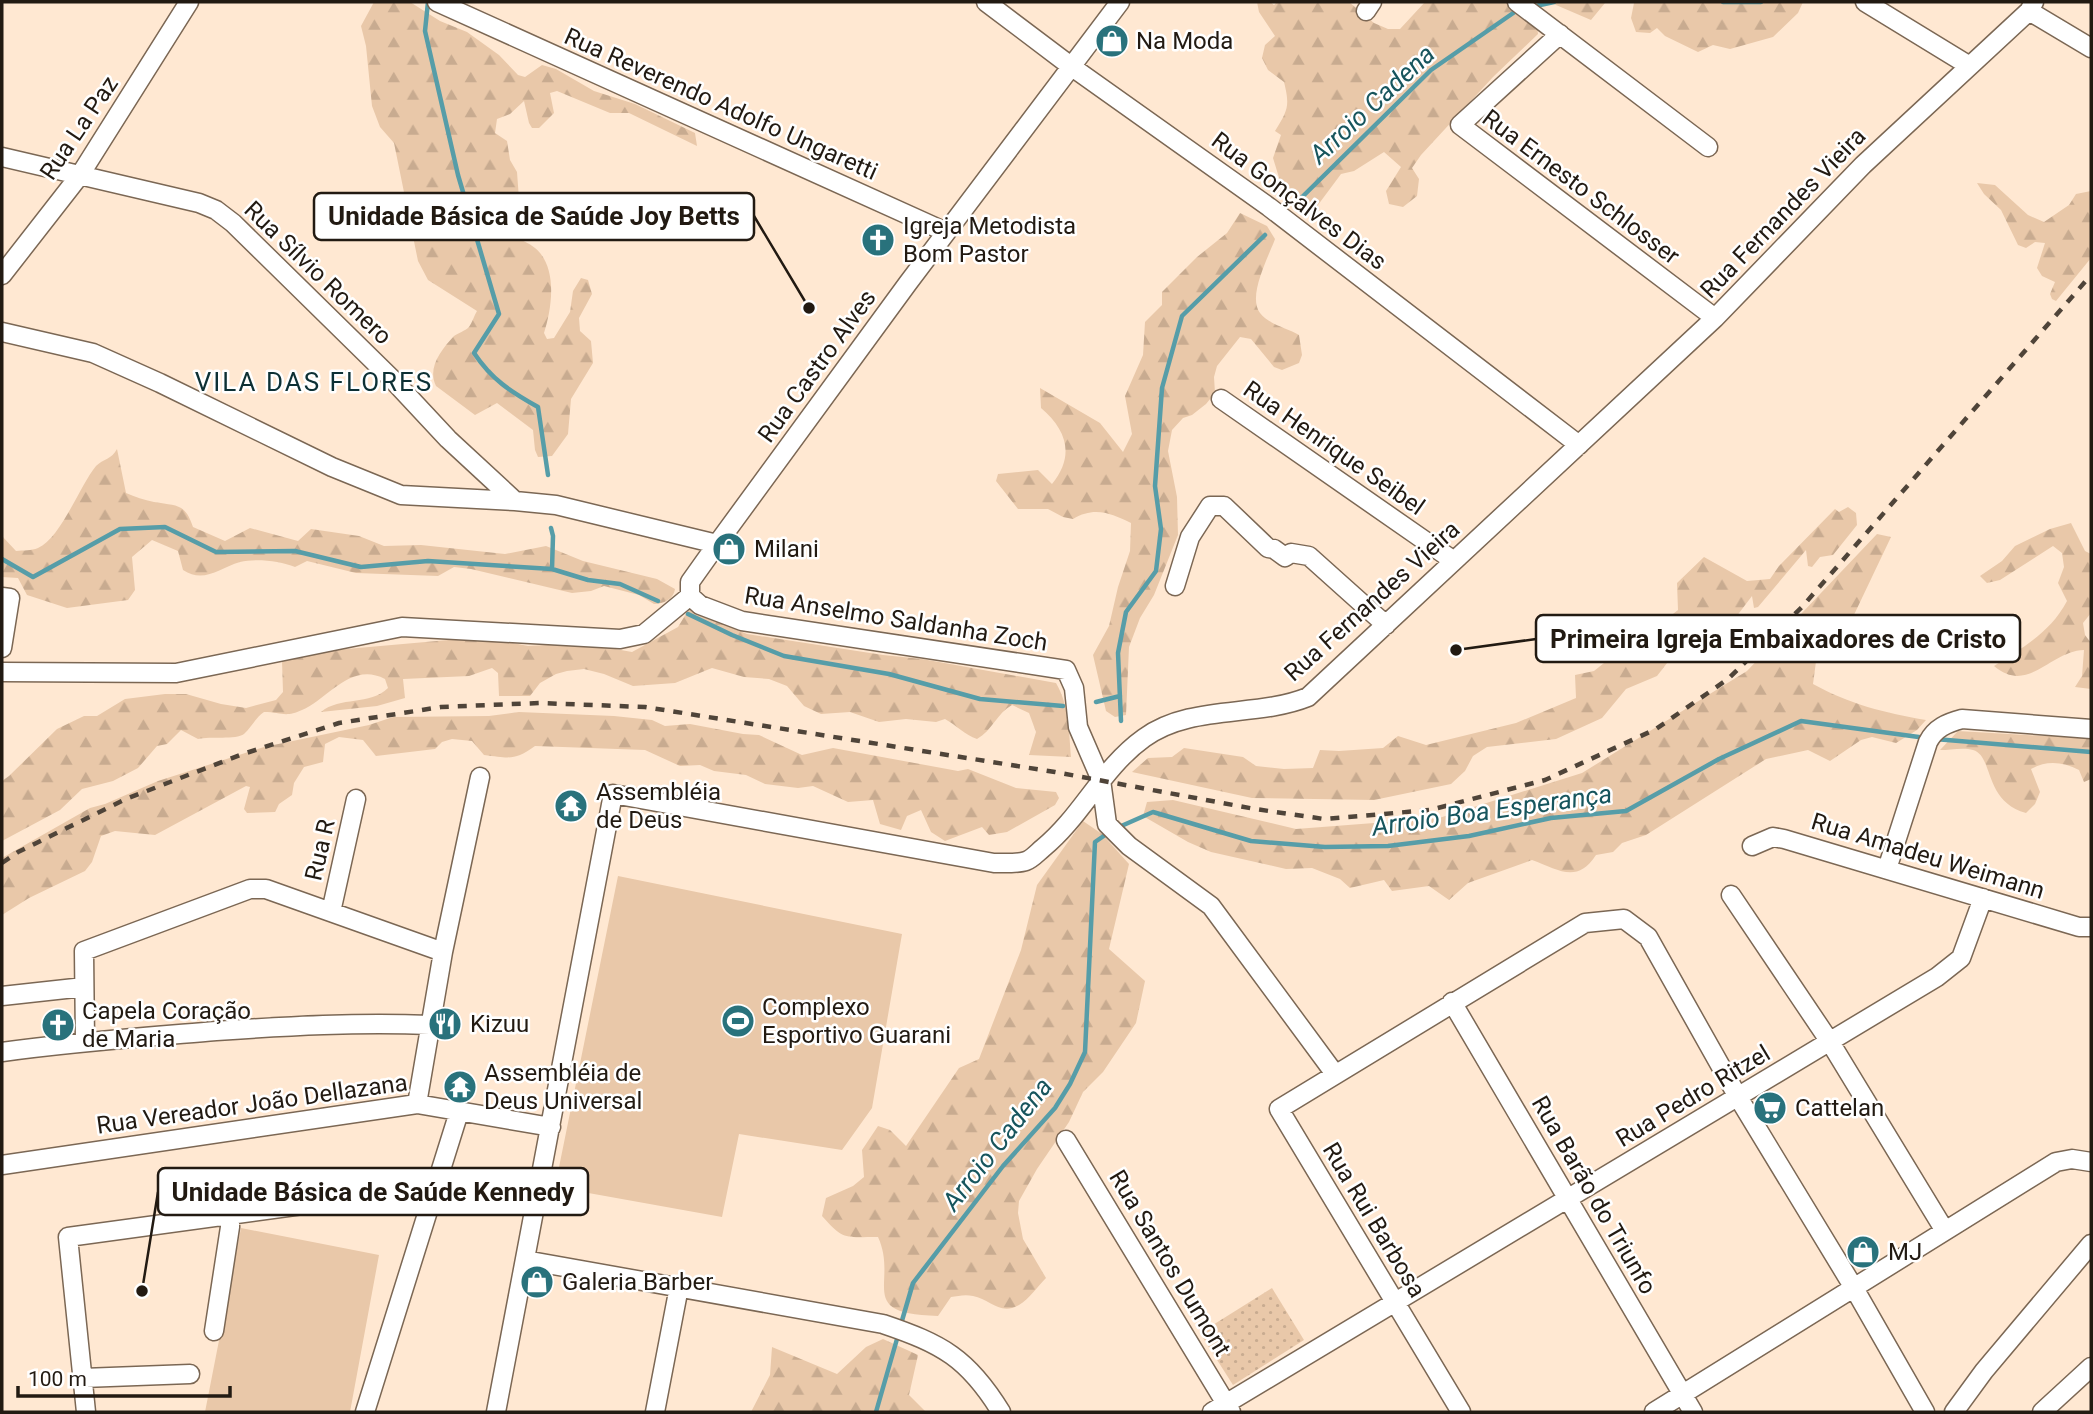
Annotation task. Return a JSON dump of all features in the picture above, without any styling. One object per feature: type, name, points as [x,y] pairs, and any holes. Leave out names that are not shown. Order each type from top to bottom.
[{"type":"street","name":"Rua La Paz","points":[[2,275],[80,175],[189,2]]},
{"type":"street","name":"Rua Reverendo Adolfo Ungaretti","points":[[437,2],[946,232]]},
{"type":"street","name":"Rua Gonçalves Dias","points":[[986,2],[1072,67],[1269,207],[1579,444]]},
{"type":"street","name":"Rua Castro Alves","points":[[690,596],[690,582],[717,544],[946,232],[1120,2]]},
{"type":"street","points":[[1865,2],[1968,65]]},
{"type":"street","points":[[1519,3],[1707,147]]},
{"type":"street","points":[[2032,6],[2091,48]]},
{"type":"street","name":"Rua Fernandes Vieira","points":[[551,1127],[613,794],[994,863],[1027,861],[1068,824],[1117,761],[1144,737],[1167,725],[1192,717],[1276,707],[1308,697],[1715,318],[1863,165],[2032,6]]},
{"type":"street","name":"Rua Ernesto Schlosser","points":[[1560,34],[1460,125],[1715,318]]},
{"type":"street","name":"Rua Sílvio Romero","points":[[2,157],[175,197],[216,210],[233,223],[373,360],[448,439],[515,501]]},
{"type":"street","points":[[2,332],[93,353],[321,462],[401,495],[556,505],[717,544]]},
{"type":"street","name":"Rua Henrique Seibel","points":[[1220,399],[1454,561]]},
{"type":"street","points":[[1175,586],[1190,537],[1210,506],[1224,506],[1268,548],[1285,557],[1291,553],[1309,556],[1386,625]]},
{"type":"street","points":[[2,672],[176,673],[402,627],[620,639],[644,634],[690,596]]},
{"type":"street","name":"Rua Anselmo Saldanha Zoch","points":[[690,596],[700,605],[742,621],[1066,670],[1074,688],[1078,727],[1101,780]]},
{"type":"street","points":[[2,597],[10,598],[2,648]]},
{"type":"street","points":[[1886,869],[1929,739],[1945,724],[1962,719],[2091,729]]},
{"type":"street","points":[[417,1104],[443,952],[480,777]]},
{"type":"street","points":[[1101,780],[1107,824],[1137,853],[1211,906],[1335,1074],[1585,923],[1624,919],[1648,937],[1738,1097],[1854,1287],[1925,1412]]},
{"type":"street","name":"Rua R","points":[[331,912],[356,799]]},
{"type":"street","name":"Rua Amadeu Weimann","points":[[1752,846],[1773,836],[2079,927],[2091,927]]},
{"type":"street","points":[[85,1041],[84,951],[250,889],[265,889],[443,952]]},
{"type":"street","points":[[1731,895],[1830,1042],[1945,1231]]},
{"type":"street","name":"Rua Pedro Ritzel","points":[[1223,1410],[1395,1303],[1937,977],[1961,958],[1983,898]]},
{"type":"street","points":[[2,996],[84,987]]},
{"type":"street","name":"Rua Barão do Triunfo","points":[[1452,1002],[1693,1412]]},
{"type":"street","points":[[2,1052],[85,1041],[291,1026],[377,1023],[430,1025]]},
{"type":"street","name":"Rua Rui Barbosa","points":[[1335,1074],[1279,1109],[1461,1412]]},
{"type":"street","name":"Rua Vereador João Dellazana","points":[[2,1165],[417,1104],[551,1127]]},
{"type":"street","points":[[365,1412],[459,1112]]},
{"type":"street","points":[[496,1412],[551,1127]]},
{"type":"street","name":"Rua Santos Dumont","points":[[1066,1140],[1223,1410]]},
{"type":"street","points":[[1654,1412],[2056,1162],[2072,1159],[2091,1162]]},
{"type":"street","points":[[86,1412],[68,1237],[435,1186]]},
{"type":"street","points":[[214,1331],[230,1214]]},
{"type":"street","points":[[1954,1412],[1984,1371],[2091,1244]]},
{"type":"street","points":[[525,1260],[883,1324],[916,1335],[945,1350],[967,1366],[1001,1412]]},
{"type":"street","points":[[655,1412],[679,1287]]},
{"type":"street","points":[[2042,1412],[2091,1367]]},
{"type":"street","points":[[83,1378],[191,1374]]},
{"type":"green space","points":[[374,2],[410,2],[440,21],[467,32],[499,55],[518,75],[525,77],[542,65],[556,69],[594,91],[635,104],[695,133],[697,146],[629,113],[610,113],[557,91],[550,93],[554,113],[539,128],[532,128],[529,123],[524,101],[510,114],[497,119],[495,133],[507,141],[510,160],[517,172],[519,199],[512,209],[515,237],[533,246],[542,256],[550,277],[551,300],[544,333],[547,339],[554,338],[570,312],[573,291],[581,278],[588,280],[592,294],[579,318],[580,331],[591,341],[593,363],[571,399],[568,434],[552,456],[538,457],[533,430],[497,403],[475,415],[436,386],[434,366],[444,347],[454,336],[469,327],[477,311],[428,280],[418,261],[394,143],[380,127],[372,106],[366,46],[361,26]]},
{"type":"green space","points":[[1257,2],[1270,2],[1274,5],[1277,2],[1349,2],[1374,23],[1388,29],[1400,29],[1425,2],[1509,2],[1537,25],[1538,34],[1493,77],[1421,155],[1412,168],[1419,179],[1417,196],[1403,207],[1389,204],[1386,191],[1401,167],[1384,152],[1354,171],[1341,174],[1315,209],[1281,184],[1273,158],[1281,135],[1275,131],[1285,113],[1287,97],[1284,82],[1268,70],[1262,58],[1265,45],[1275,36],[1259,12]]},
{"type":"green space","points":[[1549,2],[1609,2],[1605,3],[1591,20]]},
{"type":"green space","points":[[1632,2],[1803,2],[1798,13],[1773,37],[1730,49],[1713,45],[1698,52],[1665,36],[1657,28],[1650,33],[1636,32],[1631,18]]},
{"type":"green space","points":[[1977,183],[1995,185],[2028,215],[2044,222],[2069,205],[2076,194],[2091,191],[2091,258],[2056,301],[2050,294],[2055,282],[2042,276],[2037,268],[2045,243],[2035,242],[2026,248],[2018,245],[2001,210]]},
{"type":"green space","points":[[1240,213],[1267,226],[1275,239],[1257,287],[1257,306],[1260,313],[1268,320],[1299,335],[1302,355],[1299,363],[1282,370],[1274,367],[1251,339],[1240,337],[1217,366],[1214,377],[1215,393],[1206,404],[1192,415],[1183,418],[1172,430],[1168,451],[1177,497],[1178,535],[1129,647],[1126,715],[1115,717],[1106,711],[1093,655],[1109,626],[1130,551],[1131,523],[1102,512],[1088,513],[1073,519],[1048,509],[1018,509],[996,481],[998,474],[1038,470],[1052,484],[1059,474],[1064,463],[1065,444],[1057,425],[1041,408],[1040,388],[1100,423],[1123,452],[1132,434],[1125,396],[1143,355],[1145,322],[1162,305],[1162,292],[1197,257],[1227,233]]},
{"type":"green space","points":[[117,449],[126,493],[179,507],[187,514],[193,527],[225,541],[250,528],[298,541],[311,529],[359,536],[384,546],[421,545],[505,554],[546,546],[583,561],[657,579],[675,589],[674,593],[668,600],[654,604],[639,595],[604,586],[591,591],[572,593],[471,569],[454,567],[438,576],[356,573],[307,561],[295,567],[253,560],[198,576],[183,570],[178,551],[152,540],[132,557],[135,590],[128,600],[67,608],[27,595],[18,578],[2,577],[2,536],[16,551],[35,549],[46,542],[55,534],[96,466],[113,455]]},
{"type":"green space","points":[[1848,507],[1856,513],[1857,525],[1833,555],[1820,557],[1812,567],[1808,566],[1806,550],[1758,607],[1754,608],[1752,596],[1733,621],[1725,618],[1717,622],[1717,635],[1707,646],[1671,658],[1657,676],[1626,689],[1602,718],[1556,739],[1487,747],[1473,756],[1465,771],[1451,784],[1374,800],[1252,798],[1132,772],[1148,758],[1172,757],[1184,748],[1243,757],[1256,766],[1313,768],[1320,750],[1383,748],[1398,736],[1426,745],[1516,723],[1576,698],[1575,675],[1594,671],[1629,643],[1637,643],[1637,652],[1645,652],[1654,629],[1678,610],[1677,583],[1704,557],[1747,581],[1770,579],[1779,566],[1835,509],[1839,512]]},
{"type":"green space","points":[[2071,523],[2085,551],[2091,554],[2091,613],[2083,623],[2085,635],[2091,643],[2091,689],[2075,687],[2082,676],[2084,650],[2072,652],[2028,674],[2018,676],[2006,674],[1994,666],[2044,631],[2067,601],[2058,583],[2064,567],[2062,553],[2053,546],[2000,580],[1987,583],[1980,576],[2002,561],[2015,546],[2050,529]]},
{"type":"green space","points":[[1877,534],[1891,537],[1852,619],[1838,634],[1821,641],[1813,684],[1868,707],[1926,720],[1917,730],[1896,743],[1872,737],[1861,740],[1830,761],[1808,750],[1766,759],[1646,835],[1622,843],[1613,852],[1596,855],[1589,864],[1575,872],[1559,870],[1532,860],[1468,883],[1449,900],[1429,886],[1392,891],[1384,880],[1350,888],[1340,879],[1312,868],[1286,869],[1211,852],[1143,816],[1147,802],[1173,800],[1296,829],[1439,818],[1582,773],[1747,671]]},
{"type":"green space","points":[[689,609],[747,634],[922,659],[1056,683],[1066,709],[1071,757],[1029,755],[1036,732],[1029,713],[1012,705],[977,739],[945,719],[936,722],[906,719],[879,722],[850,712],[821,714],[804,706],[787,686],[769,679],[744,677],[712,668],[675,683],[633,686],[584,669],[567,671],[540,683],[530,696],[499,696],[498,673],[492,668],[469,676],[403,679],[405,698],[377,706],[321,712],[337,704],[373,697],[388,688],[385,679],[361,675],[340,684],[312,705],[296,712],[264,712],[240,736],[198,739],[181,730],[167,744],[157,746],[138,768],[113,781],[82,789],[60,810],[2,841],[2,781],[57,729],[84,716],[97,716],[125,699],[186,694],[246,708],[276,700],[283,692],[282,661],[290,654],[482,637],[528,646],[582,643],[632,652],[678,627]]},
{"type":"green space","points":[[519,712],[614,716],[652,720],[665,726],[690,724],[759,735],[802,755],[833,748],[958,771],[968,769],[1016,788],[1056,792],[1059,798],[1055,805],[1007,832],[989,835],[982,827],[945,841],[931,832],[921,810],[907,816],[901,830],[880,824],[873,800],[848,802],[813,786],[798,788],[765,784],[746,775],[714,771],[700,765],[680,766],[645,750],[535,746],[522,754],[506,757],[484,755],[472,741],[452,739],[442,742],[435,749],[376,756],[363,740],[339,737],[325,744],[323,762],[304,767],[294,783],[292,795],[279,804],[275,812],[247,813],[244,809],[250,787],[246,786],[155,835],[115,831],[101,836],[92,862],[85,871],[29,898],[2,915],[2,858],[90,808],[158,781],[264,747],[369,725],[393,717],[489,716]]},
{"type":"green space","points":[[1958,731],[2091,736],[2091,779],[2084,782],[2079,770],[2061,764],[2043,764],[2031,769],[2040,792],[2035,804],[2026,813],[2012,807],[2003,799],[1980,754],[1965,749],[1940,750]]},
{"type":"green space","points":[[1083,821],[1102,834],[1129,864],[1109,949],[1145,981],[1136,1023],[1103,1072],[1083,1092],[1069,1122],[1019,1201],[1018,1213],[1023,1239],[1046,1278],[1026,1299],[1012,1308],[1001,1308],[979,1298],[964,1295],[951,1297],[938,1316],[912,1314],[896,1309],[888,1302],[884,1293],[883,1254],[878,1237],[852,1237],[835,1230],[822,1216],[826,1198],[853,1186],[864,1177],[862,1150],[878,1126],[890,1130],[906,1146],[959,1068],[979,1059],[1021,950],[1037,885]]},
{"type":"green space","name":"Complexo Esportivo Guarani","points":[[618,876],[902,934],[872,1108],[842,1150],[739,1134],[722,1217],[555,1187]]},
{"type":"green space","points":[[241,1228],[379,1255],[350,1412],[205,1412]]},
{"type":"green space","points":[[1272,1288],[1304,1340],[1233,1385],[1200,1333]]},
{"type":"green space","points":[[883,1339],[918,1355],[909,1395],[926,1412],[751,1412],[770,1375],[772,1347],[837,1374],[866,1347]]},
{"type":"waterway","points":[[428,2],[425,31],[458,175],[499,314],[474,353],[502,384],[538,407],[548,475]]},
{"type":"waterway","name":"Arroio Cadena","points":[[1531,7],[1554,2]]},
{"type":"waterway","name":"Arroio Cadena","points":[[1723,2],[1761,2]]},
{"type":"waterway","name":"Arroio Cadena","points":[[1295,204],[1431,70],[1519,9]]},
{"type":"waterway","name":"Arroio Cadena","points":[[1121,721],[1118,653],[1126,612],[1156,571],[1161,529],[1155,486],[1162,388],[1182,316],[1265,235]]},
{"type":"waterway","points":[[2,559],[33,577],[120,529],[165,527],[216,552],[295,551],[361,567],[428,561],[552,569],[588,580],[620,584],[658,601]]},
{"type":"waterway","points":[[551,528],[552,569]]},
{"type":"waterway","points":[[688,614],[784,656],[889,674],[980,699],[1063,706]]},
{"type":"waterway","points":[[1096,702],[1120,696]]},
{"type":"waterway","name":"Arroio Boa Esperança","points":[[1119,827],[1153,812],[1251,841],[1325,847],[1388,846],[1469,836],[1551,818],[1626,811],[1719,759],[1801,721],[1926,738]]},
{"type":"waterway","name":"Arroio Boa Esperança","points":[[1935,739],[2091,752]]},
{"type":"waterway","name":"Arroio Cadena","points":[[901,1324],[913,1283],[1003,1166],[1055,1108],[1085,1052],[1095,842],[1108,833]]},
{"type":"waterway","name":"Arroio Cadena","points":[[876,1412],[899,1332]]},
{"type":"railway","points":[[2,863],[18,852],[126,799],[240,755],[339,723],[441,707],[539,703],[645,707],[1055,772],[1324,819],[1430,810],[1545,780],[1656,729],[1728,679],[1802,607],[2091,275]]},
{"type":"place","name":"Na Moda","points":[[1112,41]]},
{"type":"place","name":"Igreja Metodista Bom Pastor","points":[[878,240]]},
{"type":"place","name":"Unidade Básica de Saúde Joy Betts","points":[[809,308]]},
{"type":"place","name":"Milani","points":[[729,549]]},
{"type":"place","name":"Primeira Igreja Embaixadores de Cristo","points":[[1456,650]]},
{"type":"place","name":"Assembléia de Deus","points":[[571,806]]},
{"type":"place","name":"Complexo Esportivo Guarani","points":[[738,1021]]},
{"type":"place","name":"Kizuu","points":[[445,1024]]},
{"type":"place","name":"Capela Coração de Maria","points":[[58,1025]]},
{"type":"place","name":"Assembléia de Deus Universal","points":[[460,1087]]},
{"type":"place","name":"Cattelan","points":[[1770,1108]]},
{"type":"place","name":"MJ","points":[[1863,1252]]},
{"type":"place","name":"Galeria Barber","points":[[537,1282]]},
{"type":"place","name":"Unidade Básica de Saúde Kennedy","points":[[142,1291]]},
{"type":"district","name":"VILA DAS FLORES","points":[[314,382]]}]
